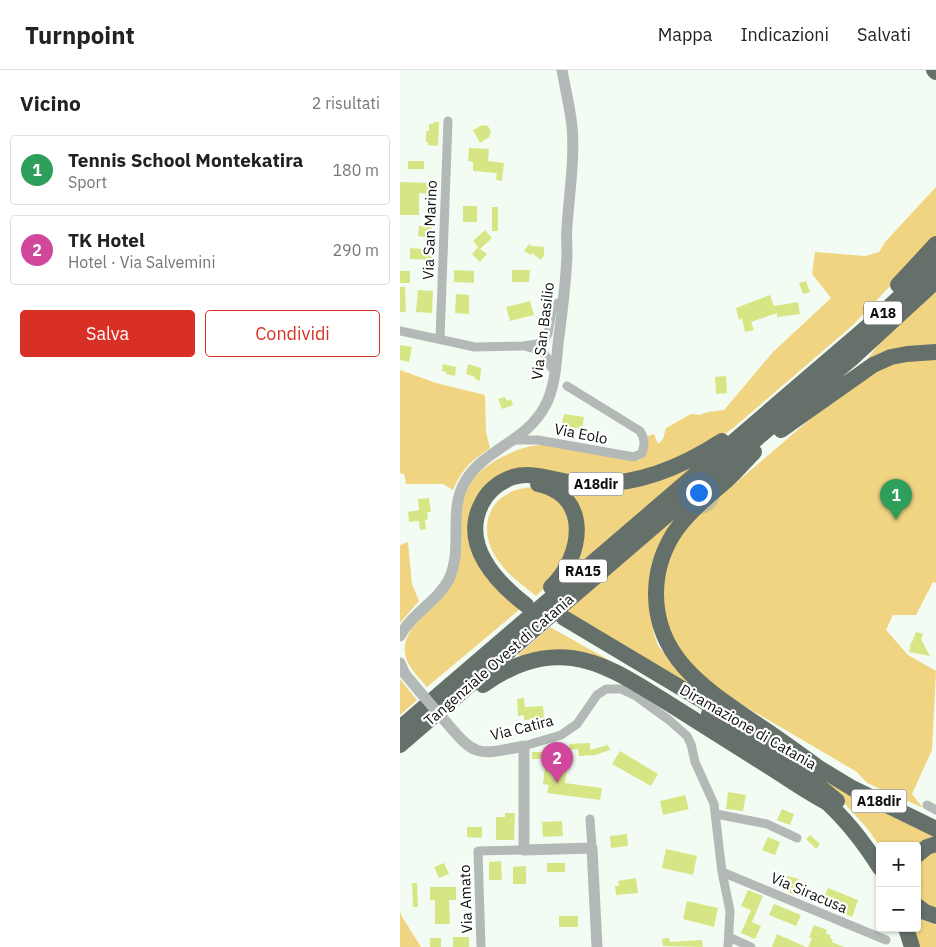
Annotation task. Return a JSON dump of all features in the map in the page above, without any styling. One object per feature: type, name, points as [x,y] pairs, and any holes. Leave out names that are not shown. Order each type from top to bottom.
[{"type":"highway","points":[[828,361],[845,339],[936,244]]},
{"type":"highway","name":"A18","points":[[756,437],[812,374],[874,321],[936,262]]},
{"type":"highway","name":"A18","points":[[756,437],[850,360],[936,281]]},
{"type":"highway","points":[[823,771],[721,700],[690,674],[668,645],[661,628],[656,608],[659,567],[665,549],[676,531],[700,502],[728,479],[756,437],[873,365],[891,357],[936,352]]},
{"type":"highway","name":"A18dir","points":[[450,684],[482,648],[559,580],[572,557],[577,533],[575,518],[570,505],[561,494],[540,484],[526,483],[512,486],[494,498],[484,516],[483,535],[486,548],[494,564],[529,602],[507,590],[493,575],[483,559],[477,543],[475,528],[477,513],[484,499],[494,487],[507,480],[521,476],[590,484],[622,482],[662,472],[704,453],[739,428],[780,394],[812,374]]},
{"type":"highway","name":"Tangenziale Ovest di Catania","points":[[400,745],[756,437]]},
{"type":"highway","name":"Tangenziale Ovest di Catania","points":[[400,728],[450,684],[756,437]]},
{"type":"highway","name":"Diramazione di Catania","points":[[876,862],[854,830],[830,804],[788,771],[670,696],[560,620],[852,788],[936,828]]},
{"type":"highway","points":[[606,652],[768,749],[804,773],[830,794],[850,814],[876,847]]},
{"type":"highway","points":[[400,753],[478,689],[507,669],[536,660],[554,658],[573,659],[596,664],[624,676],[769,766],[811,795],[830,804]]},
{"type":"highway","points":[[743,725],[786,744],[861,784],[936,820]]},
{"type":"highway","points":[[921,852],[936,844]]},
{"type":"highway","points":[[921,909],[936,916]]},
{"type":"highway","points":[[921,916],[936,922]]},
{"type":"highway","points":[[907,932],[912,947]]},
{"type":"street","name":"Via San Basilio","points":[[514,440],[531,426],[546,406],[551,391],[558,349],[567,254],[573,143],[572,125],[562,70]]},
{"type":"street","name":"Via San Marino","points":[[440,339],[448,121]]},
{"type":"street","name":"Via San Basilio","points":[[514,440],[541,404],[547,389],[551,367],[562,253],[567,229]]},
{"type":"street","points":[[400,331],[475,346],[523,346],[537,344],[546,338],[552,311],[558,302]]},
{"type":"street","points":[[523,346],[542,351],[546,354],[551,367]]},
{"type":"street","name":"Via Eolo","points":[[514,440],[538,440],[634,457],[642,453],[645,445],[640,431],[567,386]]},
{"type":"street","points":[[400,636],[406,625],[441,591],[449,578],[456,548],[456,503],[466,479],[474,468],[514,440]]},
{"type":"street","name":"Via Catira","points":[[400,663],[405,674],[463,742],[475,750],[489,752],[524,746],[561,735],[577,724],[597,695],[606,689],[621,689],[636,696],[687,736],[695,762],[714,804],[716,814]]},
{"type":"street","points":[[524,746],[524,850],[592,848]]},
{"type":"street","points":[[927,805],[936,810]]},
{"type":"street","points":[[751,947],[729,942],[730,911],[722,872],[716,814],[767,824],[797,838]]},
{"type":"street","points":[[590,819],[597,947]]},
{"type":"street","name":"Via Amato","points":[[481,947],[478,851],[524,850]]},
{"type":"street","name":"Via Siracusa","points":[[722,872],[886,940]]},
{"type":"shaded area","points":[[936,187],[936,238],[853,325],[732,429],[704,448],[628,477],[495,480],[471,534],[520,609],[427,687],[408,663],[405,645],[408,636],[419,620],[441,598],[453,582],[459,564],[464,500],[469,485],[481,471],[500,458],[526,447],[537,445],[636,461],[645,454],[648,436],[654,434],[658,444],[663,439],[666,428],[691,414],[699,415],[724,410],[773,352],[831,298],[812,274],[815,252],[865,256],[879,252],[885,242]]},
{"type":"shaded area","points":[[936,289],[936,350],[864,364],[878,345]]},
{"type":"shaded area","points":[[936,358],[936,583],[933,582],[916,615],[893,615],[886,630],[908,655],[936,671],[932,750],[912,794],[923,808],[867,783],[857,772],[724,694],[691,667],[665,625],[662,579],[678,538],[703,511],[857,379],[885,363]]},
{"type":"shaded area","points":[[400,370],[436,383],[485,395],[486,432],[490,448],[468,466],[453,490],[443,484],[406,484],[404,474],[400,473]]},
{"type":"shaded area","points":[[702,459],[580,563],[576,561],[581,533],[552,484],[578,489]]},
{"type":"shaded area","points":[[532,487],[564,504],[572,542],[553,580],[536,596],[512,576],[499,562],[491,549],[487,524],[490,513],[496,503],[505,495]]},
{"type":"shaded area","points":[[679,514],[650,607],[654,634],[658,646],[698,690],[566,612]]},
{"type":"shaded area","points":[[408,542],[412,584],[419,601],[400,623],[400,545]]},
{"type":"shaded area","points":[[550,627],[614,663],[519,658],[519,654]]},
{"type":"shaded area","points":[[400,679],[417,700],[400,715]]},
{"type":"shaded area","points":[[811,767],[936,832],[936,840],[921,845],[921,842],[877,842],[866,827]]},
{"type":"shaded area","points":[[936,847],[936,910],[921,900],[921,857]]},
{"type":"shaded area","points":[[400,911],[401,915],[421,947],[400,947]]},
{"type":"shaded area","points":[[921,919],[936,925],[936,947],[916,947],[912,932],[921,932]]},
{"type":"building","points":[[439,122],[438,146],[428,145],[428,142],[426,142],[426,131],[429,131],[429,124]]},
{"type":"building","points":[[482,125],[488,126],[491,132],[489,137],[480,143],[473,130]]},
{"type":"building","points":[[469,148],[489,149],[488,161],[504,163],[502,181],[496,180],[497,173],[473,171],[473,162],[468,161]]},
{"type":"building","points":[[408,161],[424,161],[424,169],[408,169]]},
{"type":"building","points":[[400,182],[430,183],[430,194],[419,193],[419,215],[400,215]]},
{"type":"building","points":[[463,206],[477,206],[477,222],[463,222]]},
{"type":"building","points":[[492,207],[498,207],[498,231],[492,231]]},
{"type":"building","points":[[419,226],[432,227],[430,238],[418,236]]},
{"type":"building","points":[[485,230],[492,238],[480,249],[473,241]]},
{"type":"building","points":[[529,244],[531,246],[544,247],[544,255],[541,260],[532,253],[531,255],[524,251]]},
{"type":"building","points":[[478,247],[487,254],[480,262],[472,254]]},
{"type":"building","points":[[410,248],[434,250],[433,260],[410,259]]},
{"type":"building","points":[[454,270],[474,271],[474,283],[454,282]]},
{"type":"building","points":[[512,270],[530,270],[529,282],[512,282]]},
{"type":"building","points":[[400,271],[410,271],[410,283],[400,283]]},
{"type":"building","points":[[806,281],[810,292],[803,294],[799,283]]},
{"type":"building","points":[[400,287],[405,287],[406,312],[400,312]]},
{"type":"building","points":[[418,290],[433,291],[432,313],[416,312]]},
{"type":"building","points":[[456,294],[469,295],[469,314],[455,313]]},
{"type":"building","points":[[770,295],[774,306],[798,302],[800,314],[777,317],[777,313],[751,322],[754,330],[745,332],[742,318],[739,320],[736,308]]},
{"type":"building","points":[[530,301],[534,315],[510,321],[506,307]]},
{"type":"building","points":[[400,345],[412,347],[409,362],[400,360]]},
{"type":"building","points":[[443,364],[456,367],[455,376],[442,371]]},
{"type":"building","points":[[468,364],[481,368],[480,381],[466,374]]},
{"type":"building","points":[[726,376],[727,393],[716,394],[715,377]]},
{"type":"building","points":[[505,397],[507,401],[511,399],[513,405],[502,409],[498,399]]},
{"type":"building","points":[[564,414],[584,417],[582,429],[561,426]]},
{"type":"building","points":[[429,498],[431,512],[427,512],[428,519],[425,520],[426,529],[420,530],[419,521],[409,522],[408,512],[419,510],[418,499]]},
{"type":"building","points":[[916,632],[923,634],[921,639],[930,656],[909,652]]},
{"type":"building","points":[[524,698],[525,707],[543,706],[544,719],[524,720],[524,715],[518,716],[517,699]]},
{"type":"building","points":[[590,743],[590,750],[608,745],[610,750],[595,755],[579,756],[578,749],[570,750],[569,744]]},
{"type":"building","points":[[620,751],[658,774],[651,786],[612,764]]},
{"type":"building","points":[[532,752],[566,752],[567,768],[565,783],[602,788],[600,800],[547,793],[549,785],[543,784],[546,759],[532,759]]},
{"type":"building","points":[[728,792],[746,795],[743,811],[726,809]]},
{"type":"building","points":[[685,795],[689,809],[663,815],[660,801]]},
{"type":"building","points":[[782,809],[794,814],[790,825],[777,820]]},
{"type":"building","points":[[505,813],[515,813],[514,840],[496,840],[496,817],[505,817]]},
{"type":"building","points":[[562,821],[563,836],[543,837],[542,822]]},
{"type":"building","points":[[467,827],[482,827],[482,838],[467,837]]},
{"type":"building","points":[[627,834],[628,846],[611,848],[610,836]]},
{"type":"building","points":[[810,835],[820,844],[816,849],[806,839]]},
{"type":"building","points":[[768,837],[780,842],[775,855],[762,850]]},
{"type":"building","points":[[666,849],[697,856],[693,875],[662,868]]},
{"type":"building","points":[[501,861],[502,880],[489,880],[489,862]]},
{"type":"building","points":[[444,863],[449,874],[439,878],[434,867]]},
{"type":"building","points":[[547,863],[565,863],[565,872],[547,872]]},
{"type":"building","points":[[526,866],[526,884],[513,884],[513,867]]},
{"type":"building","points":[[787,876],[799,879],[795,895],[783,890]]},
{"type":"building","points":[[636,878],[638,893],[616,895],[615,886],[619,886],[618,881]]},
{"type":"building","points":[[412,883],[417,883],[418,907],[413,907]]},
{"type":"building","points":[[430,887],[456,887],[456,900],[449,900],[450,924],[435,924],[435,900],[430,900]]},
{"type":"building","points":[[828,888],[858,900],[852,917],[821,904]]},
{"type":"building","points":[[748,890],[763,896],[752,922],[761,926],[755,939],[741,933],[751,910],[741,906]]},
{"type":"building","points":[[687,901],[718,908],[714,927],[683,919]]},
{"type":"building","points":[[774,904],[801,915],[796,926],[769,915]]},
{"type":"building","points":[[559,916],[578,916],[578,927],[559,927]]},
{"type":"building","points":[[814,925],[827,930],[826,934],[831,935],[832,942],[844,947],[808,947],[812,938],[809,937]]},
{"type":"building","points":[[777,934],[806,947],[772,947]]},
{"type":"building","points":[[453,937],[469,937],[469,947],[453,947]]},
{"type":"building","points":[[430,938],[441,938],[441,947],[430,947]]},
{"type":"building","points":[[669,938],[670,942],[702,940],[703,947],[663,946],[662,939]]},
{"type":"place","name":"Tennis School Montekatira","points":[[896,520]]},
{"type":"place","name":"TK Hotel","points":[[557,783]]}]
